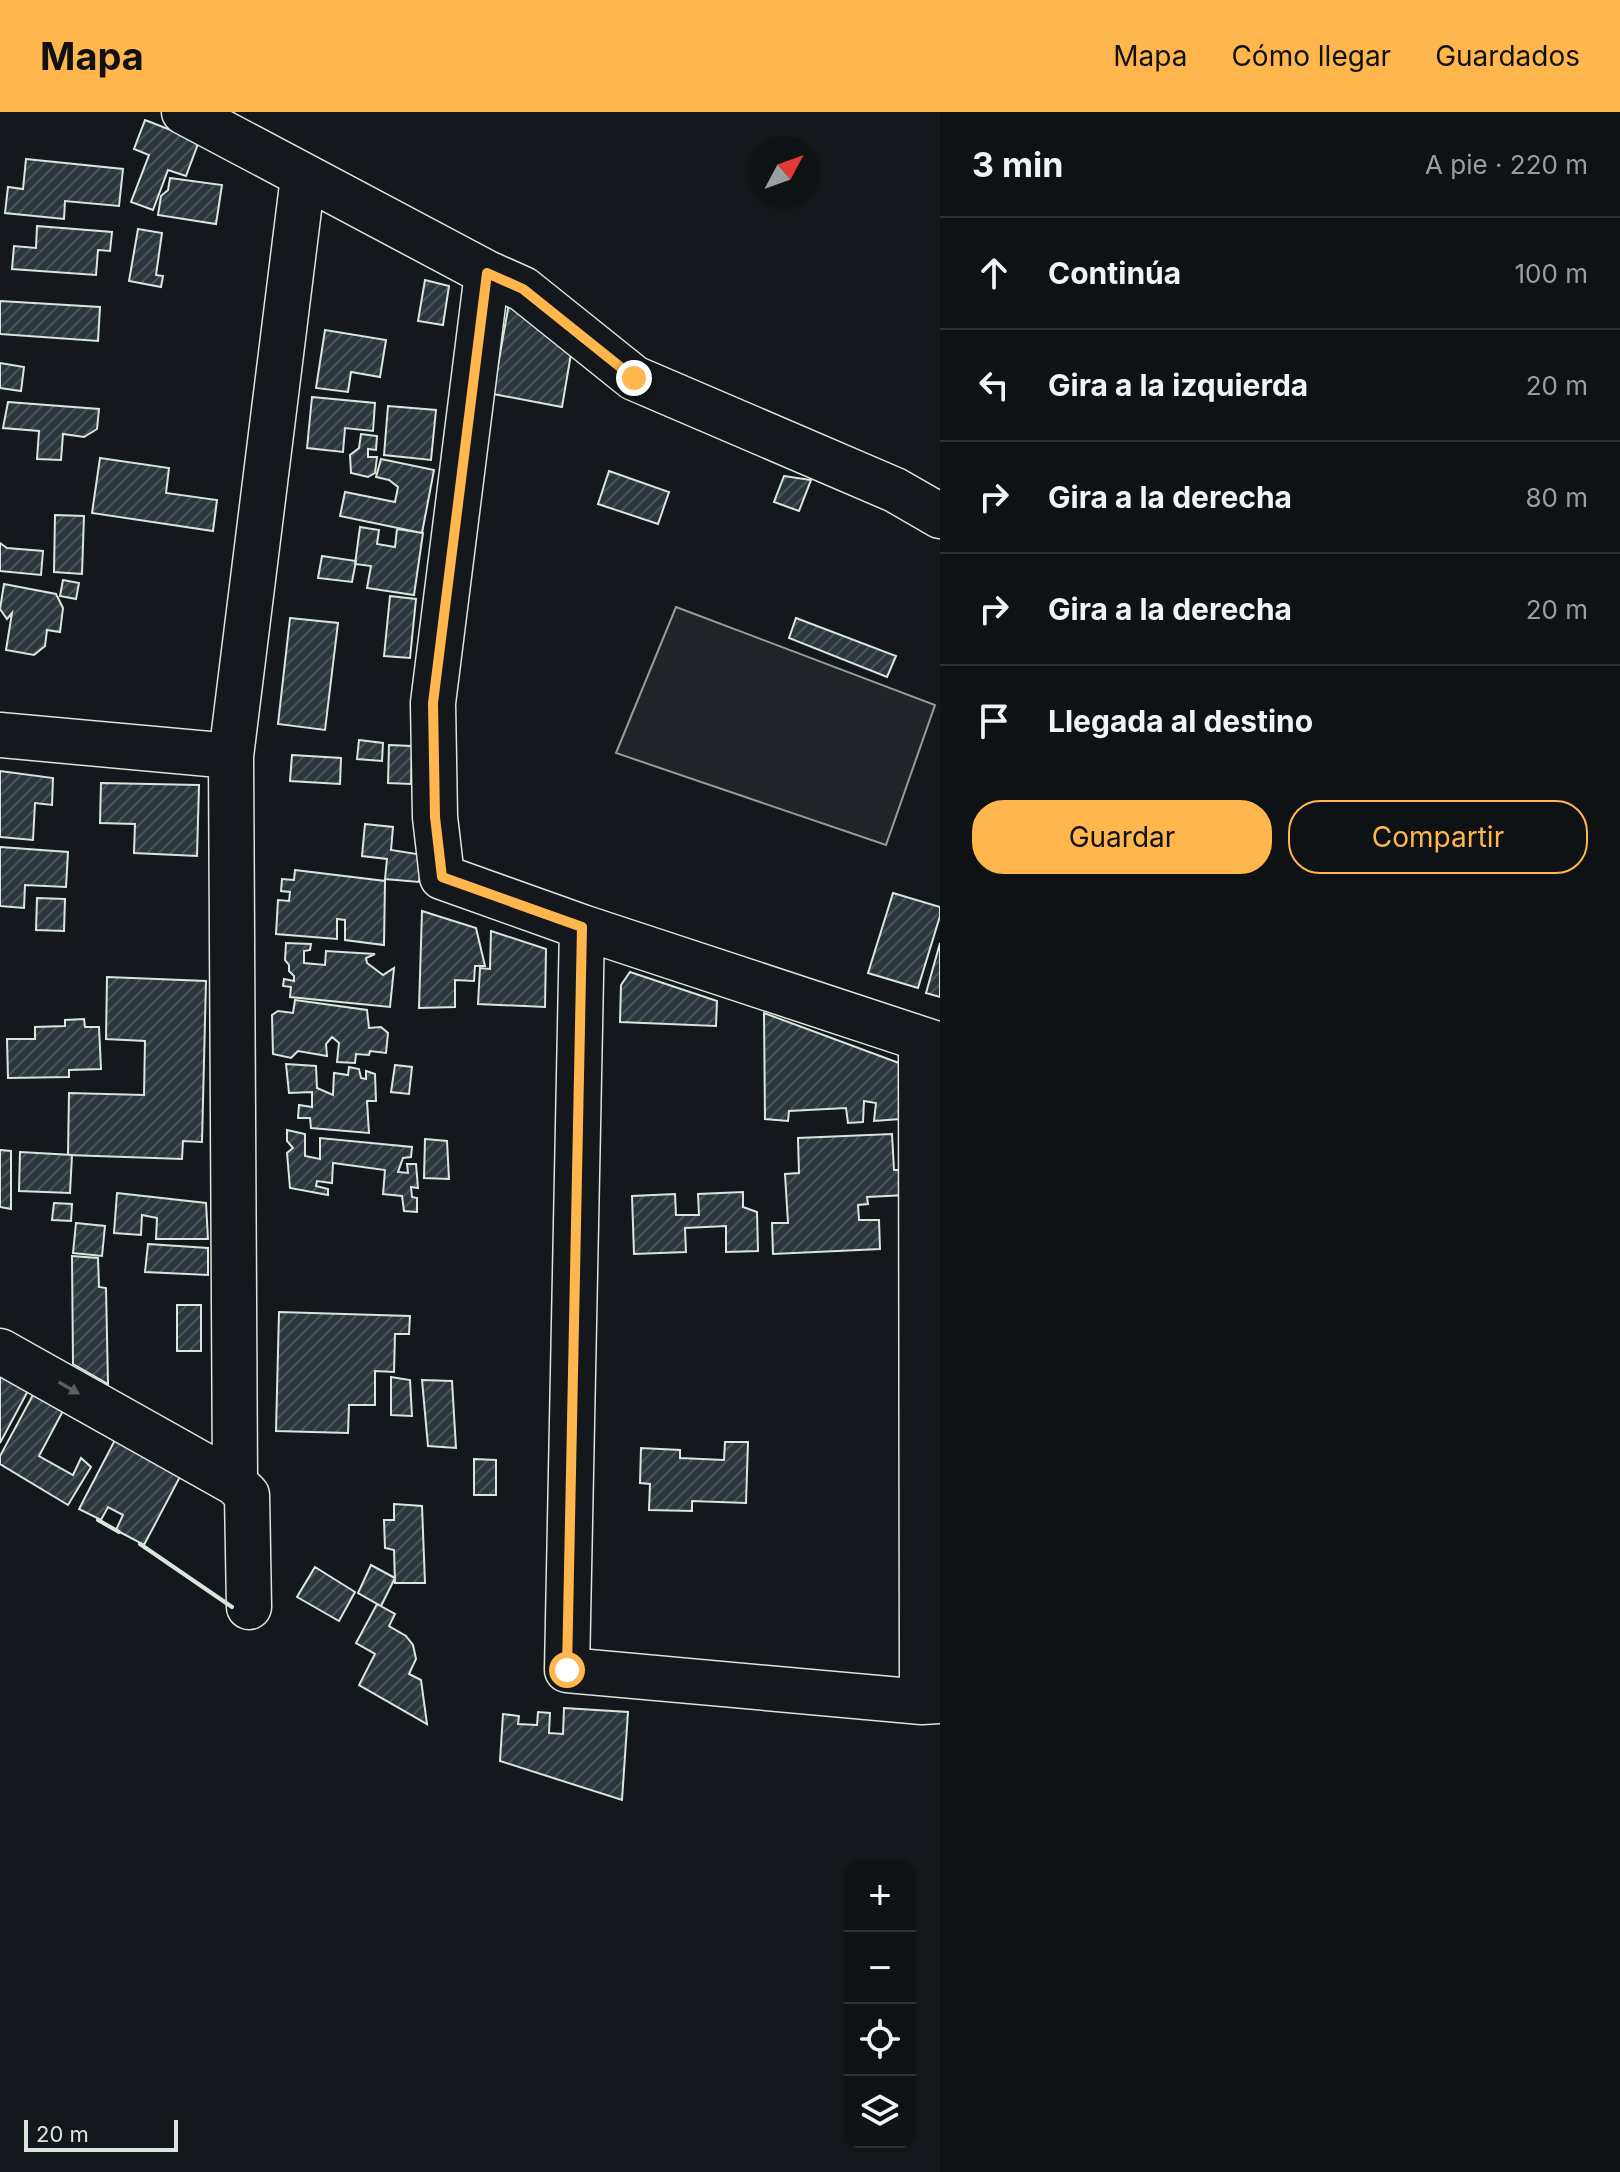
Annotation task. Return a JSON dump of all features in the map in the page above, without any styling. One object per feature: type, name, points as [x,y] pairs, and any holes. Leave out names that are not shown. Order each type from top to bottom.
[{"type":"street","points":[[184,112],[303,177],[523,289],[634,378],[895,490],[940,516]]},
{"type":"street","points":[[235,1483],[231,756],[303,177]]},
{"type":"street","points":[[487,273],[433,703],[435,817],[442,877],[582,927],[931,1042],[931,1702],[567,1670],[582,927]]},
{"type":"street","points":[[0,735],[231,756]]},
{"type":"street","points":[[0,1351],[235,1483],[247,1495],[249,1607]]},
{"type":"shaded area","points":[[676,607],[935,705],[886,845],[616,753]]},
{"type":"building","points":[[145,120],[199,141],[186,176],[168,170],[153,210],[131,202],[149,155],[134,149]]},
{"type":"building","points":[[26,159],[123,169],[119,206],[65,201],[64,219],[5,213],[8,187],[23,189]]},
{"type":"building","points":[[170,178],[222,185],[216,224],[158,215],[161,196],[168,190]]},
{"type":"building","points":[[37,226],[112,232],[110,251],[98,250],[96,275],[12,269],[14,246],[36,248]]},
{"type":"building","points":[[138,229],[162,233],[156,275],[163,276],[161,287],[129,281]]},
{"type":"building","points":[[425,280],[449,286],[443,325],[418,321]]},
{"type":"building","points":[[0,301],[100,307],[98,341],[0,334]]},
{"type":"building","points":[[509,303],[571,354],[562,407],[493,394]]},
{"type":"building","points":[[325,330],[386,340],[380,377],[351,372],[348,392],[316,388]]},
{"type":"building","points":[[0,363],[24,367],[21,391],[0,388]]},
{"type":"building","points":[[312,397],[375,403],[373,431],[345,428],[343,452],[307,448]]},
{"type":"building","points":[[8,402],[99,409],[97,429],[84,437],[63,434],[61,460],[37,459],[39,431],[3,428]]},
{"type":"building","points":[[388,406],[436,410],[431,460],[384,455]]},
{"type":"building","points":[[361,434],[377,436],[376,450],[368,449],[368,457],[377,457],[375,473],[368,477],[351,473],[350,455],[359,448]]},
{"type":"building","points":[[100,458],[169,468],[166,493],[217,500],[213,531],[92,513]]},
{"type":"building","points":[[381,459],[434,470],[422,533],[340,516],[345,492],[395,502],[398,487],[389,480],[376,477]]},
{"type":"building","points":[[609,471],[669,492],[658,524],[598,504]]},
{"type":"building","points":[[784,476],[811,480],[799,511],[774,502]]},
{"type":"building","points":[[55,515],[84,516],[82,574],[54,572]]},
{"type":"building","points":[[360,527],[379,530],[377,544],[395,547],[397,529],[423,533],[414,595],[367,588],[371,566],[355,564]]},
{"type":"building","points":[[0,543],[7,548],[43,551],[41,575],[0,571]]},
{"type":"building","points":[[322,556],[356,561],[352,582],[318,578]]},
{"type":"building","points":[[63,580],[79,583],[76,599],[60,596]]},
{"type":"building","points":[[4,584],[56,594],[63,608],[60,632],[47,630],[45,646],[34,655],[6,650],[12,613],[7,619],[0,609]]},
{"type":"building","points":[[390,596],[416,599],[410,658],[384,656]]},
{"type":"building","points":[[290,618],[338,623],[325,730],[278,724]]},
{"type":"building","points":[[796,618],[896,656],[887,677],[789,638]]},
{"type":"building","points":[[359,740],[383,743],[382,761],[357,759]]},
{"type":"building","points":[[389,745],[412,746],[411,784],[388,783]]},
{"type":"building","points":[[292,755],[341,758],[340,784],[290,781]]},
{"type":"building","points":[[0,771],[53,778],[52,805],[35,803],[33,840],[0,837]]},
{"type":"building","points":[[101,783],[199,785],[197,856],[134,853],[135,824],[100,823]]},
{"type":"building","points":[[365,824],[393,827],[391,850],[423,855],[419,882],[385,879],[387,859],[362,856]]},
{"type":"building","points":[[0,847],[68,852],[66,887],[25,885],[24,908],[0,906]]},
{"type":"building","points":[[295,870],[385,881],[384,945],[345,940],[345,920],[337,919],[337,939],[276,934],[278,900],[289,901],[290,892],[281,891],[282,879],[294,880]]},
{"type":"building","points":[[893,893],[940,907],[918,988],[868,973]]},
{"type":"building","points":[[37,898],[65,899],[64,931],[36,930]]},
{"type":"building","points":[[422,911],[476,928],[485,966],[475,966],[474,981],[455,980],[455,1007],[419,1008]]},
{"type":"building","points":[[491,931],[546,949],[545,1007],[478,1004],[480,968],[490,969]]},
{"type":"building","points":[[286,943],[311,944],[310,950],[304,951],[304,963],[325,965],[326,951],[375,954],[366,958],[367,963],[383,975],[394,968],[390,1007],[290,997],[291,987],[283,986],[284,979],[294,981],[285,960]]},
{"type":"building","points":[[940,943],[940,997],[926,993]]},
{"type":"building","points":[[630,972],[717,1001],[716,1026],[620,1022],[621,985]]},
{"type":"building","points":[[107,977],[206,981],[202,1142],[183,1141],[182,1159],[68,1155],[69,1093],[144,1095],[145,1041],[106,1039]]},
{"type":"building","points":[[295,1000],[367,1010],[369,1028],[381,1027],[388,1033],[386,1053],[370,1051],[369,1055],[356,1054],[355,1063],[337,1062],[339,1043],[332,1037],[326,1044],[327,1056],[298,1051],[291,1058],[273,1054],[272,1015],[278,1011],[293,1013]]},
{"type":"building","points":[[764,1013],[899,1063],[900,1119],[874,1121],[876,1103],[864,1101],[863,1122],[848,1123],[846,1108],[789,1111],[788,1121],[765,1119]]},
{"type":"building","points":[[84,1019],[85,1027],[99,1027],[101,1069],[69,1070],[69,1077],[8,1078],[7,1039],[35,1039],[35,1027],[65,1026],[65,1020]]},
{"type":"building","points":[[286,1064],[316,1066],[317,1088],[333,1095],[334,1073],[348,1075],[349,1067],[359,1069],[361,1078],[366,1079],[366,1071],[375,1074],[376,1101],[367,1101],[369,1133],[311,1128],[310,1118],[298,1118],[299,1105],[312,1107],[312,1092],[289,1093]]},
{"type":"building","points":[[395,1065],[412,1067],[409,1094],[391,1092]]},
{"type":"building","points":[[287,1130],[305,1134],[305,1156],[320,1159],[320,1138],[412,1147],[411,1157],[403,1158],[398,1172],[408,1173],[407,1164],[416,1164],[418,1188],[411,1187],[412,1197],[417,1198],[417,1212],[404,1211],[402,1196],[383,1194],[385,1170],[333,1163],[332,1183],[317,1181],[316,1186],[328,1189],[328,1195],[290,1188],[287,1153],[293,1148],[287,1141]]},
{"type":"building","points":[[892,1134],[894,1170],[906,1170],[907,1195],[867,1197],[868,1204],[858,1205],[859,1220],[879,1220],[880,1249],[773,1254],[772,1223],[788,1223],[785,1174],[799,1173],[798,1138]]},
{"type":"building","points":[[425,1139],[447,1141],[449,1179],[424,1178]]},
{"type":"building","points":[[0,1150],[11,1151],[11,1209],[0,1207]]},
{"type":"building","points":[[20,1152],[72,1155],[70,1193],[19,1191]]},
{"type":"building","points":[[743,1192],[743,1207],[757,1212],[758,1251],[726,1252],[726,1226],[685,1228],[686,1252],[634,1254],[632,1196],[675,1194],[676,1215],[699,1215],[698,1194]]},
{"type":"building","points":[[117,1193],[206,1203],[208,1239],[156,1239],[157,1218],[142,1215],[141,1235],[114,1233]]},
{"type":"building","points":[[54,1203],[72,1204],[71,1221],[52,1220]]},
{"type":"building","points":[[76,1223],[105,1226],[102,1256],[73,1253]]},
{"type":"building","points":[[148,1244],[208,1248],[208,1275],[145,1272]]},
{"type":"building","points":[[72,1256],[98,1258],[99,1287],[106,1288],[108,1384],[73,1364]]},
{"type":"building","points":[[177,1305],[201,1305],[201,1351],[177,1351]]},
{"type":"building","points":[[279,1312],[410,1316],[409,1334],[395,1334],[394,1372],[375,1371],[375,1405],[349,1405],[348,1433],[276,1431]]},
{"type":"building","points":[[0,1373],[29,1389],[0,1443]]},
{"type":"building","points":[[391,1377],[410,1380],[412,1416],[391,1415]]},
{"type":"building","points":[[422,1380],[452,1381],[456,1448],[428,1446]]},
{"type":"building","points":[[34,1393],[64,1409],[39,1456],[73,1475],[81,1458],[91,1467],[68,1505],[0,1464],[0,1456]]},
{"type":"building","points":[[116,1438],[182,1473],[144,1545],[116,1530],[123,1515],[108,1507],[101,1520],[79,1509]]},
{"type":"building","points":[[725,1442],[748,1442],[746,1503],[692,1501],[692,1511],[649,1510],[650,1484],[640,1483],[641,1448],[680,1450],[680,1458],[724,1460]]},
{"type":"building","points":[[474,1459],[496,1460],[496,1495],[474,1495]]},
{"type":"building","points":[[394,1504],[422,1506],[425,1583],[395,1583],[394,1550],[385,1548],[384,1520],[394,1520]]},
{"type":"building","points":[[371,1565],[395,1578],[381,1606],[358,1593]]},
{"type":"building","points":[[315,1567],[355,1592],[339,1621],[297,1597]]},
{"type":"building","points":[[377,1604],[395,1614],[389,1626],[406,1636],[413,1645],[416,1659],[409,1674],[421,1680],[427,1724],[359,1685],[375,1654],[356,1643]]},
{"type":"building","points":[[564,1708],[628,1712],[622,1800],[500,1761],[503,1714],[519,1716],[518,1724],[537,1725],[538,1712],[550,1713],[549,1733],[563,1734]]},
{"type":"wall","points":[[98,1520],[119,1532]]},
{"type":"wall","points":[[140,1544],[232,1607]]},
{"type":"route","points":[[567,1670],[582,927],[442,877],[435,817],[433,703],[487,273],[523,289],[634,378]]}]
